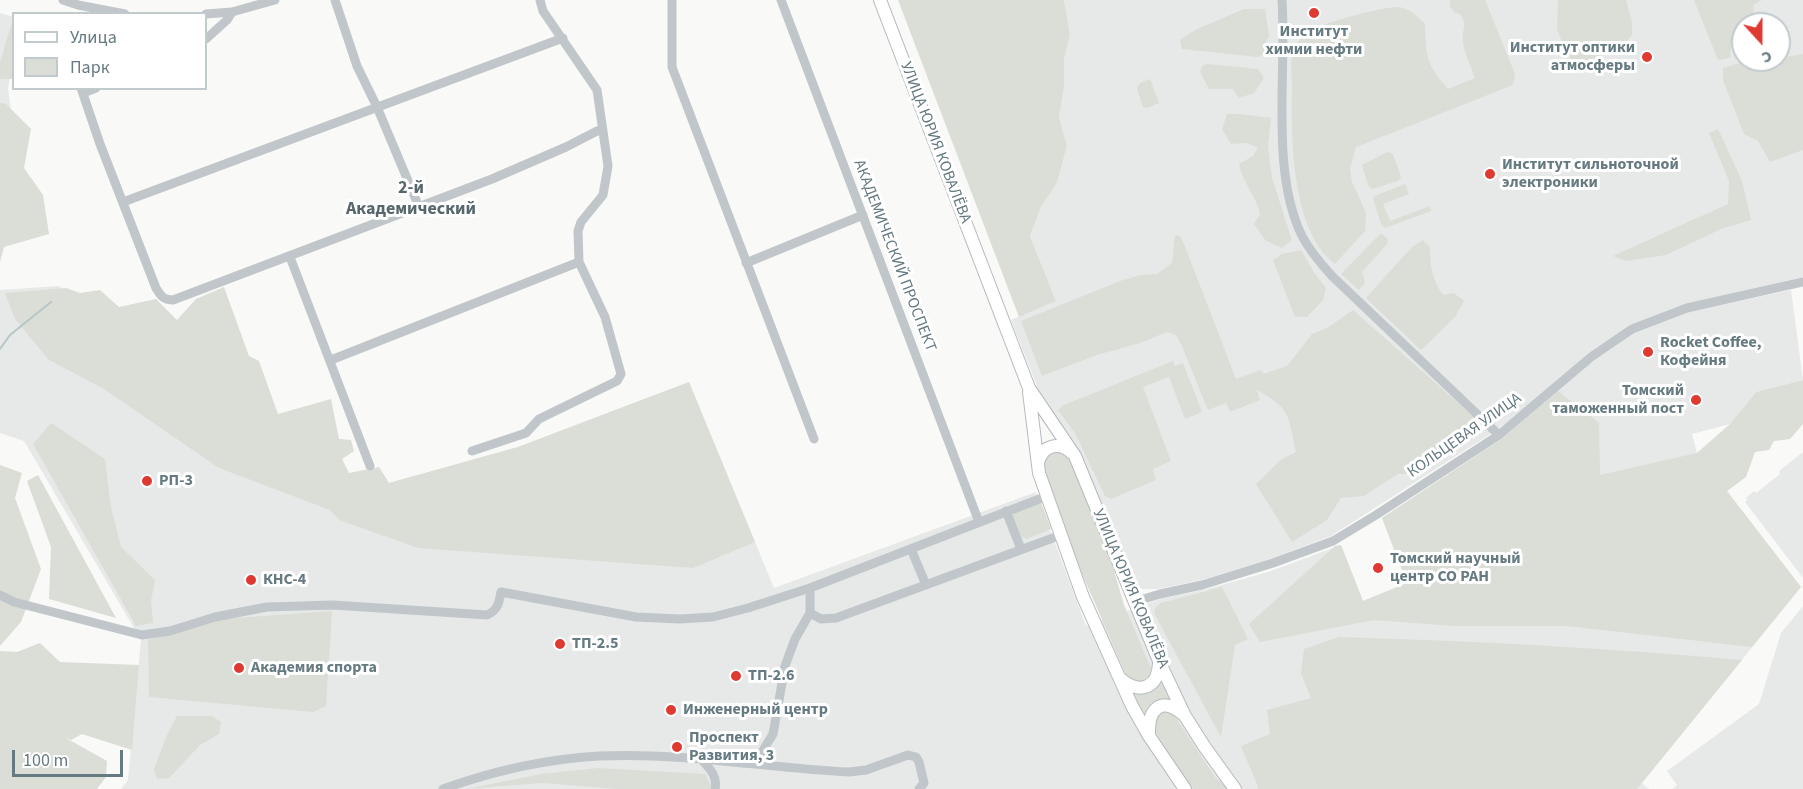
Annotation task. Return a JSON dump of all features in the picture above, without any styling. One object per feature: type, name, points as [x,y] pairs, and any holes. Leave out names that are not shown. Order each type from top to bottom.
[{"type":"main road","name":"УЛИЦА ЮРИЯ КОВАЛЁВА","points":[[880,0],[1029,388],[1075,456],[1134,602],[1185,716],[1203,746],[1235,789]]},
{"type":"main road","name":"УЛИЦА ЮРИЯ КОВАЛЁВА","points":[[1029,388],[1037,465],[1083,597],[1132,706],[1149,736],[1185,789]]},
{"type":"main road","points":[[1037,465],[1041,454],[1050,447],[1061,446],[1075,456]]},
{"type":"main road","points":[[1120,678],[1134,687],[1146,687],[1158,675],[1159,661]]},
{"type":"main road","points":[[1149,736],[1149,717],[1158,707],[1165,705],[1172,707],[1185,716]]},
{"type":"street","points":[[63,0],[115,12]]},
{"type":"street","points":[[207,14],[232,12],[275,0]]},
{"type":"street","points":[[335,0],[357,66],[377,107],[419,207]]},
{"type":"street","points":[[472,451],[526,433],[539,419],[617,381],[621,374],[620,363],[605,317],[579,262],[578,231],[581,222],[603,195],[608,166],[597,90],[543,11],[540,0]]},
{"type":"street","points":[[672,0],[672,67],[814,439]]},
{"type":"street","name":"АКАДЕМИЧЕСКИЙ ПРОСПЕКТ","points":[[781,0],[979,522]]},
{"type":"street","points":[[1282,0],[1285,175],[1302,235],[1317,260],[1332,276],[1499,435]]},
{"type":"street","points":[[207,38],[227,20],[232,12]]},
{"type":"street","points":[[123,202],[563,39]]},
{"type":"street","points":[[82,91],[156,288],[163,299],[173,300],[492,179],[603,130]]},
{"type":"street","points":[[746,262],[863,215]]},
{"type":"street","points":[[290,257],[370,466]]},
{"type":"street","points":[[331,360],[579,262]]},
{"type":"street","name":"КОЛЬЦЕВАЯ УЛИЦА","points":[[1134,602],[1202,585],[1333,541],[1499,435],[1592,357],[1632,329],[1688,308],[1803,282]]},
{"type":"street","points":[[0,595],[14,602],[142,635],[170,631],[215,617],[267,608],[333,605],[487,615],[498,607],[501,592],[636,616],[696,618],[731,613],[810,588],[1047,496]]},
{"type":"street","points":[[1006,511],[1021,549]]},
{"type":"street","points":[[810,613],[821,619],[836,618],[1061,535]]},
{"type":"street","points":[[911,549],[926,585]]},
{"type":"street","points":[[733,763],[755,757],[768,744],[775,723],[785,666],[795,639],[810,613],[810,588]]},
{"type":"street","points":[[443,789],[489,774],[597,756],[701,759],[849,772],[866,770],[908,755],[916,757],[924,777],[924,783],[919,789]]},
{"type":"street","points":[[701,759],[713,773],[715,789]]},
{"type":"shaded area","points":[[1064,0],[1803,0],[1803,277],[1686,304],[1630,325],[1587,354],[1495,431],[1331,536],[1265,561],[1201,580],[1158,589],[1142,589],[1135,583],[1079,453],[1040,394],[1011,320],[1056,301],[1030,236],[1041,207],[1057,183],[1067,146],[1059,117],[1064,88],[1064,59],[1070,35]]},
{"type":"shaded area","points":[[0,13],[12,17],[12,66],[8,88],[22,192],[0,200]]},
{"type":"shaded area","points":[[59,286],[343,496],[518,447],[689,382],[774,588],[1036,492],[1086,626],[1160,599],[1268,572],[1341,545],[1363,601],[1407,583],[1382,518],[1503,438],[1593,361],[1634,333],[1689,312],[1791,290],[1803,380],[1756,392],[1730,424],[1692,434],[1697,453],[1801,587],[1642,783],[1649,789],[121,789],[128,780],[141,640],[24,441],[0,433],[0,290]]},
{"type":"shaded area","points":[[1803,452],[1803,578],[1745,502],[1754,491],[1756,493],[1780,474],[1779,471]]},
{"type":"shaded area","points":[[1803,606],[1803,789],[1672,789],[1677,785],[1667,771],[1759,704],[1781,633]]},
{"type":"green space","points":[[898,0],[1064,0],[1070,35],[1064,59],[1064,88],[1059,117],[1067,146],[1057,183],[1041,207],[1030,236],[1056,301],[1019,317]]},
{"type":"green space","points":[[1450,0],[1485,0],[1515,74],[1513,85],[1356,147],[1350,168],[1352,182],[1366,213],[1365,231],[1335,264],[1320,249],[1310,229],[1302,207],[1297,182],[1292,131],[1291,64],[1293,51],[1303,35],[1320,26],[1349,17],[1399,7],[1414,13],[1425,24],[1426,45],[1431,66],[1448,89],[1475,78],[1464,46],[1464,22],[1460,14],[1454,12],[1450,6]]},
{"type":"green space","points":[[1558,0],[1626,0],[1632,23],[1632,35],[1623,46],[1581,63],[1572,60],[1566,52],[1557,29]]},
{"type":"green space","points":[[1694,0],[1762,0],[1753,5],[1754,12],[1731,12],[1730,58],[1718,60]]},
{"type":"green space","points":[[1244,9],[1265,9],[1269,36],[1266,42],[1266,53],[1258,57],[1182,49],[1180,40],[1197,29]]},
{"type":"green space","points":[[11,25],[12,79],[0,79],[0,63]]},
{"type":"green space","points":[[1803,54],[1803,150],[1770,162],[1758,141],[1744,134],[1723,80],[1723,68],[1731,66],[1731,72],[1791,72],[1791,56]]},
{"type":"green space","points":[[1207,64],[1258,69],[1264,78],[1254,93],[1239,98],[1233,89],[1209,89],[1200,72],[1202,66]]},
{"type":"green space","points":[[1150,79],[1159,103],[1147,108],[1143,107],[1137,88],[1140,83]]},
{"type":"green space","points":[[0,103],[6,104],[31,129],[24,168],[43,195],[49,234],[4,247],[0,262]]},
{"type":"green space","points":[[1227,114],[1271,118],[1268,147],[1272,178],[1292,240],[1282,248],[1266,241],[1254,224],[1260,214],[1239,164],[1253,156],[1258,148],[1247,143],[1231,144],[1222,129]]},
{"type":"green space","points":[[1718,129],[1742,181],[1751,220],[1721,229],[1666,255],[1626,261],[1613,256],[1728,204],[1729,181],[1709,133]]},
{"type":"green space","points":[[1387,152],[1393,154],[1401,177],[1398,181],[1372,189],[1368,185],[1362,165]]},
{"type":"green space","points":[[1405,184],[1409,194],[1383,204],[1390,221],[1430,206],[1431,211],[1385,228],[1381,224],[1373,198]]},
{"type":"green space","points":[[1381,233],[1388,239],[1387,244],[1362,272],[1365,283],[1359,290],[1341,274]]},
{"type":"green space","points":[[1175,235],[1180,236],[1184,244],[1236,379],[1261,370],[1263,374],[1287,366],[1312,334],[1327,328],[1353,310],[1475,418],[1481,431],[1417,474],[1398,474],[1364,496],[1341,498],[1327,520],[1292,542],[1256,484],[1282,459],[1296,452],[1287,415],[1277,403],[1257,390],[1260,400],[1230,412],[1226,403],[1208,410],[1181,344],[1176,335],[1167,332],[1042,376],[1021,321],[1120,281],[1141,275],[1157,274],[1172,263]]},
{"type":"green space","points":[[1423,240],[1430,247],[1432,272],[1443,295],[1454,293],[1464,301],[1455,317],[1421,350],[1366,298],[1411,248]]},
{"type":"green space","points":[[1301,250],[1326,288],[1323,300],[1307,317],[1295,317],[1273,260],[1282,254]]},
{"type":"green space","points":[[224,287],[249,356],[259,361],[278,414],[331,399],[339,439],[351,440],[354,451],[342,459],[349,473],[379,467],[389,483],[518,447],[689,382],[755,542],[693,568],[418,548],[339,520],[330,510],[219,468],[104,389],[49,360],[15,319],[5,293],[66,288],[80,293],[100,290],[119,307],[156,299],[177,320],[196,299]]},
{"type":"green space","points":[[1173,361],[1175,366],[1183,363],[1202,412],[1185,419],[1169,377],[1143,387],[1171,461],[1153,469],[1156,480],[1111,499],[1105,496],[1075,433],[1058,410],[1064,405]]},
{"type":"green space","points":[[1803,380],[1803,424],[1790,439],[1774,441],[1769,450],[1755,452],[1746,477],[1727,491],[1801,587],[1752,647],[1567,626],[1454,626],[1374,620],[1260,642],[1249,624],[1335,546],[1341,545],[1363,601],[1407,583],[1382,518],[1503,438],[1558,391],[1599,423],[1600,475],[1697,453],[1730,424],[1756,392]]},
{"type":"green space","points":[[51,423],[105,459],[111,508],[121,547],[155,580],[151,601],[153,623],[136,626],[33,444]]},
{"type":"green space","points":[[1057,452],[1069,457],[1079,477],[1113,567],[1124,605],[1151,668],[1148,677],[1141,682],[1133,681],[1126,675],[1053,501],[1043,462],[1048,455]]},
{"type":"green space","points":[[0,465],[22,473],[15,498],[41,569],[21,622],[0,646]]},
{"type":"green space","points":[[38,475],[116,618],[49,599],[51,547],[27,481]]},
{"type":"green space","points":[[1041,502],[1051,529],[1027,539],[1023,538],[1017,530],[1012,515],[1015,510]]},
{"type":"green space","points":[[1222,587],[1248,639],[1235,645],[1221,737],[1154,613],[1156,607],[1161,603]]},
{"type":"green space","name":"Академия спорта","points":[[332,611],[326,706],[313,712],[149,697],[148,640],[221,619]]},
{"type":"green space","points":[[1339,637],[1541,646],[1742,660],[1637,789],[1259,789],[1241,746],[1270,734],[1267,710],[1311,698],[1301,673],[1304,649]]},
{"type":"green space","points":[[40,643],[60,662],[139,665],[132,750],[82,734],[71,740],[64,737],[107,761],[106,777],[97,789],[0,789],[0,651],[17,652]]},
{"type":"green space","points":[[1159,681],[1162,682],[1169,699],[1154,703],[1143,716],[1131,693],[1149,692]]},
{"type":"green space","points":[[1167,712],[1174,715],[1215,777],[1228,789],[1193,789],[1154,730],[1154,719],[1160,713]]},
{"type":"green space","points":[[177,716],[212,716],[221,722],[219,734],[200,745],[169,778],[157,779],[154,769]]},
{"type":"green space","points":[[598,768],[705,774],[711,786],[710,789],[618,789],[542,783],[466,789],[541,774]]},
{"type":"waterway","points":[[0,349],[10,335],[51,302]]},
{"type":"place","name":"Институт химии нефти","points":[[1314,13]]},
{"type":"place","name":"Институт оптики атмосферы","points":[[1647,57]]},
{"type":"place","name":"Институт сильноточной электроники","points":[[1490,174]]},
{"type":"place","name":"Rocket Coffee, Кофейня","points":[[1648,352]]},
{"type":"place","name":"Томский таможенный пост","points":[[1696,400]]},
{"type":"place","name":"РП-3","points":[[147,481]]},
{"type":"place","name":"Томский научный центр СО РАН","points":[[1378,568]]},
{"type":"place","name":"КНС-4","points":[[251,580]]},
{"type":"place","name":"ТП-2.5","points":[[560,644]]},
{"type":"place","name":"Академия спорта","points":[[239,668]]},
{"type":"place","name":"ТП-2.6","points":[[736,676]]},
{"type":"place","name":"Инженерный центр","points":[[671,710]]},
{"type":"place","name":"Проспект Развития, 3","points":[[677,747]]},
{"type":"district","name":"2-й Академический","points":[[411,199]]}]
